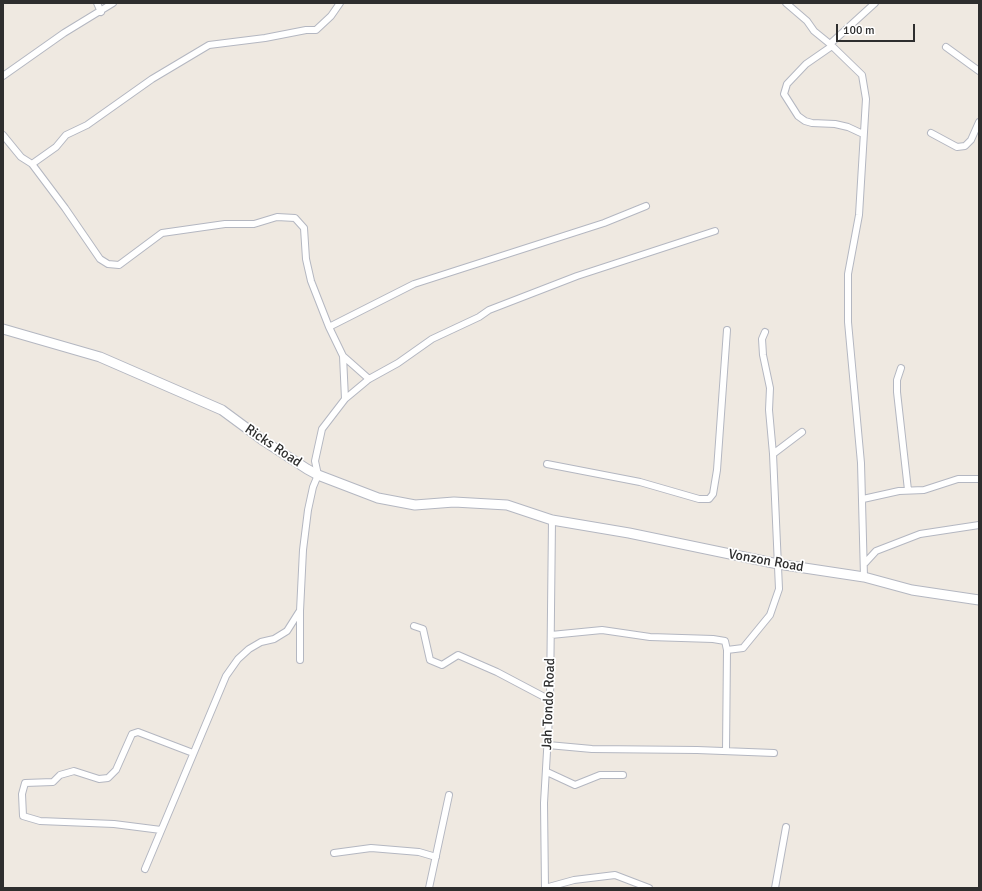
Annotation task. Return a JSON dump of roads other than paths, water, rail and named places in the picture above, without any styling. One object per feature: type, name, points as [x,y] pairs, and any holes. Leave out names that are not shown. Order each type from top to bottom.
[{"type":"street","points":[[97,3],[101,12]]},
{"type":"street","points":[[3,76],[64,33],[101,12],[113,3]]},
{"type":"street","points":[[32,164],[56,147],[66,136],[87,125],[152,79],[209,45],[265,38],[306,30],[316,30],[331,16],[340,3]]},
{"type":"street","points":[[786,3],[807,21],[814,31],[862,75],[866,99],[860,215],[848,274],[848,322],[863,499],[864,577]]},
{"type":"street","points":[[863,134],[848,127],[835,124],[812,123],[805,121],[798,116],[784,94],[787,84],[806,64],[831,45],[874,3]]},
{"type":"street","points":[[946,47],[979,70]]},
{"type":"street","points":[[931,133],[957,147],[965,146],[971,140],[979,122]]},
{"type":"street","points":[[3,135],[21,157],[32,164],[65,208],[100,259],[108,264],[119,265],[162,234],[225,224],[254,224],[277,217],[295,218],[304,228],[306,259],[311,281],[329,327],[343,356],[369,379]]},
{"type":"street","points":[[329,327],[414,284],[604,223],[646,206]]},
{"type":"street","points":[[300,660],[300,611],[303,550],[308,510],[313,487],[318,475],[315,461],[322,428],[345,399],[369,379],[398,363],[432,338],[479,317],[509,300],[715,230]]},
{"type":"street","name":"Ricks Road","points":[[3,329],[100,356],[222,410],[264,441],[318,475],[378,498],[415,505],[454,502],[507,505],[552,520]]},
{"type":"street","points":[[547,464],[640,482],[699,500],[709,499],[712,494],[717,470],[727,330]]},
{"type":"street","points":[[727,650],[743,648],[770,615],[779,589],[773,454],[769,410],[770,388],[763,355],[762,339],[765,332]]},
{"type":"street","points":[[343,356],[345,399]]},
{"type":"street","points":[[901,368],[897,380],[897,392],[908,490]]},
{"type":"street","points":[[773,454],[802,432]]},
{"type":"street","points":[[863,499],[908,490],[918,491],[958,479],[979,479]]},
{"type":"street","name":"Vonzon Road","points":[[552,520],[629,533],[778,564],[864,577],[912,590],[979,600]]},
{"type":"street","name":"Jah Tondo Road","points":[[544,888],[544,803],[550,700],[552,520]]},
{"type":"street","points":[[865,563],[876,551],[920,534],[979,524]]},
{"type":"street","points":[[145,869],[226,676],[238,659],[248,649],[261,642],[274,639],[287,631],[300,611]]},
{"type":"street","points":[[414,626],[423,629],[430,660],[442,665],[458,655],[497,672],[550,700]]},
{"type":"street","points":[[551,635],[602,630],[650,637],[713,639],[725,642],[727,650],[726,751]]},
{"type":"street","points":[[161,830],[114,824],[40,821],[23,816],[22,794],[25,783],[53,782],[60,775],[74,771],[99,779],[108,778],[116,770],[132,734],[138,732],[193,753]]},
{"type":"street","points":[[548,745],[592,749],[774,753]]},
{"type":"street","points":[[546,772],[575,785],[600,775],[623,775]]},
{"type":"street","points":[[429,888],[449,796]]},
{"type":"street","points":[[775,888],[786,827]]},
{"type":"street","points":[[334,853],[371,848],[419,852],[436,857]]},
{"type":"street","points":[[544,888],[574,880],[615,876],[649,888]]}]
